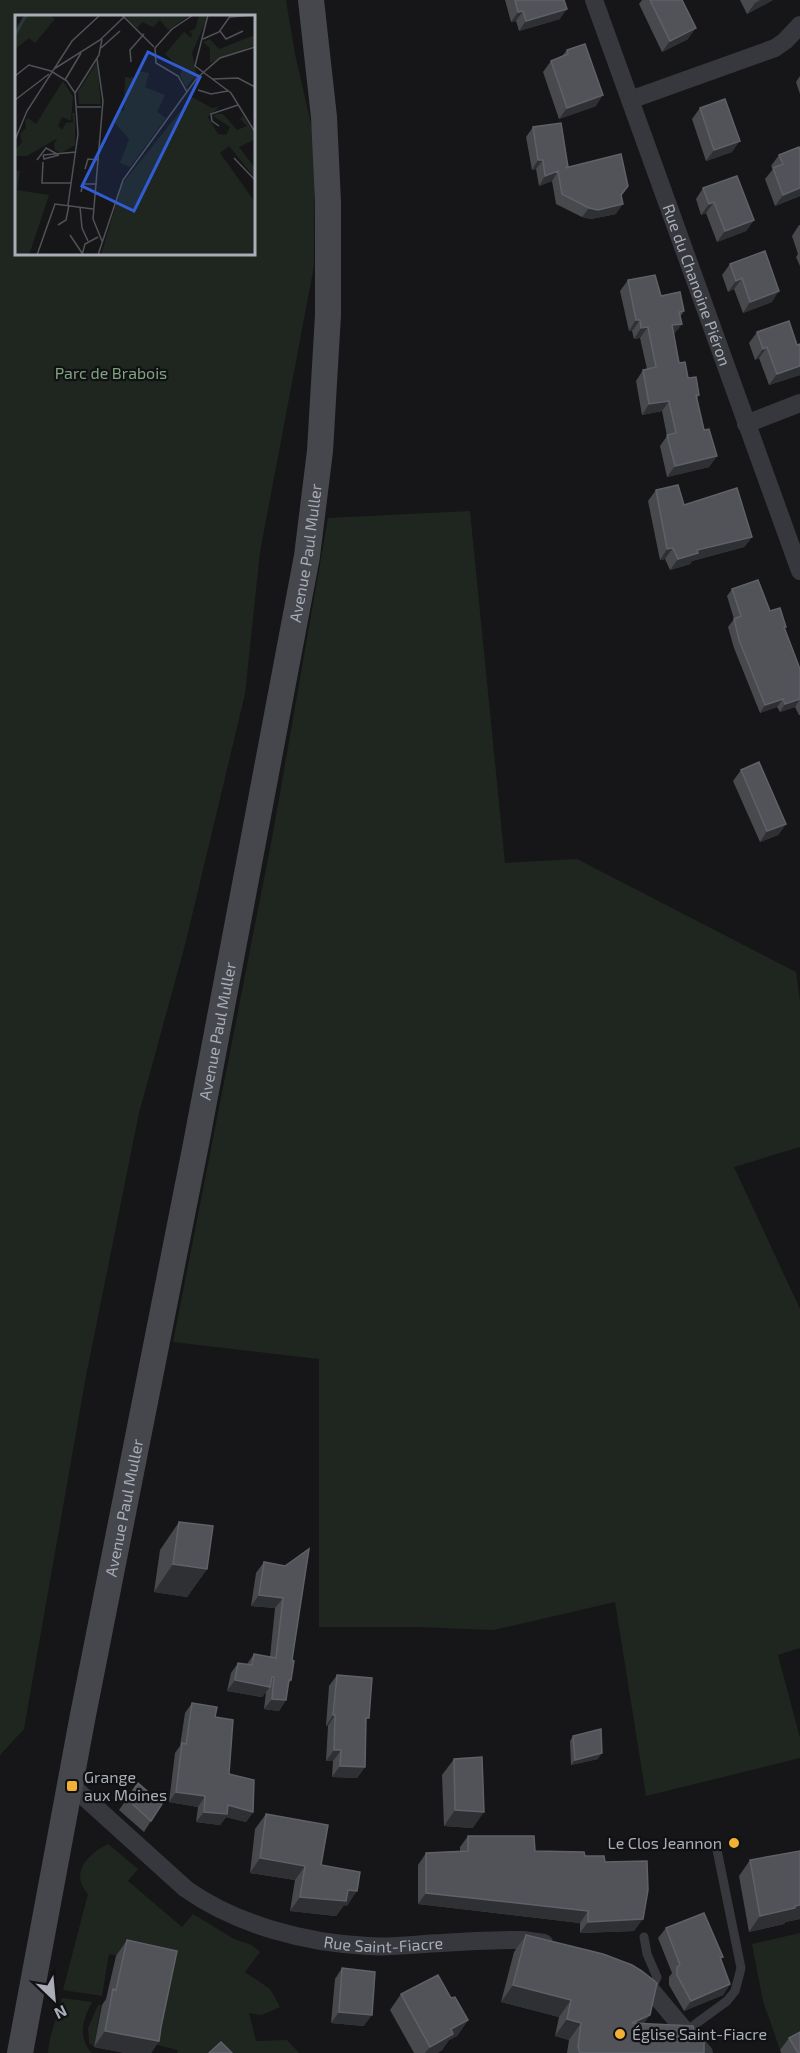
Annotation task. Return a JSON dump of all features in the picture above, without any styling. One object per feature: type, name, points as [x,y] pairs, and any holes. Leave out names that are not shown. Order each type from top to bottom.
[{"type":"main road","name":"Avenue Paul Muller","points":[[20,2053],[307,556],[320,451],[328,315],[328,191],[324,117],[311,0]]},
{"type":"street","name":"Rue du Chanoine Piéron","points":[[594,0],[800,571]]},
{"type":"street","points":[[630,100],[775,48],[800,25]]},
{"type":"street","points":[[746,424],[800,403]]},
{"type":"street","name":"Rue Saint-Fiacre","points":[[72,1786],[186,1889],[220,1909],[277,1930],[368,1947],[523,1940],[562,1948]]},
{"type":"street","points":[[625,1972],[651,1990],[704,2053]]},
{"type":"lane","points":[[686,2031],[727,2001],[739,1981],[740,1957],[716,1845]]},
{"type":"lane","points":[[644,1937],[647,1954],[657,1977],[651,1990]]},
{"type":"green space","name":"Parc de Brabois","points":[[0,0],[286,0],[295,54],[315,141],[314,266],[260,552],[245,694],[185,945],[139,1113],[86,1376],[24,1729],[0,1755]]},
{"type":"green space","points":[[470,511],[505,863],[577,859],[796,972],[800,1001],[800,1147],[734,1167],[800,1309],[800,1648],[778,1655],[800,1738],[800,1758],[646,1796],[615,1602],[494,1630],[319,1627],[319,1359],[173,1342],[273,833],[328,518]]},
{"type":"green space","points":[[108,1844],[138,1869],[128,1881],[182,1927],[193,1914],[234,1939],[252,1945],[260,1952],[245,1972],[270,1989],[280,2007],[262,2015],[249,2013],[256,2041],[287,2040],[299,2053],[177,2053],[178,2050],[149,2043],[166,1967],[109,1954],[102,1996],[63,1990],[88,1894],[80,1879],[83,1865],[94,1853]]},
{"type":"green space","points":[[800,1933],[800,2039],[780,2050],[763,2001],[752,1944]]},
{"type":"green space","points":[[62,1998],[92,2002],[86,2015],[83,2034],[84,2041],[92,2053],[48,2053]]},
{"type":"green space","points":[[98,2005],[101,2005],[94,2047],[89,2043],[88,2028]]},
{"type":"building","points":[[515,0],[564,0],[567,9],[526,21],[523,11],[518,12]]},
{"type":"building","points":[[650,0],[682,0],[696,28],[670,41]]},
{"type":"building","points":[[585,44],[603,95],[567,108],[551,61],[568,54],[567,50]]},
{"type":"building","points":[[725,99],[740,141],[714,150],[700,108]]},
{"type":"building","points":[[561,123],[568,167],[565,168],[621,154],[628,186],[621,195],[623,204],[598,210],[589,208],[562,194],[558,171],[545,176],[543,160],[538,160],[533,127]]},
{"type":"building","points":[[799,147],[800,188],[783,195],[773,168],[783,164],[779,155]]},
{"type":"building","points":[[737,176],[754,220],[725,231],[714,202],[709,204],[703,188]]},
{"type":"building","points":[[765,251],[779,291],[750,302],[742,278],[736,281],[730,264]]},
{"type":"building","points":[[655,275],[661,296],[680,292],[684,311],[679,312],[682,324],[672,325],[679,363],[685,362],[688,378],[696,377],[699,395],[696,395],[704,430],[709,429],[717,456],[675,466],[667,435],[676,433],[669,401],[649,404],[643,370],[656,367],[648,327],[641,328],[640,320],[636,320],[628,280]]},
{"type":"building","points":[[789,321],[797,345],[800,344],[800,366],[777,374],[767,347],[763,349],[757,332]]},
{"type":"building","points":[[678,485],[684,505],[737,488],[752,537],[697,550],[698,553],[678,559],[673,548],[667,549],[656,490]]},
{"type":"building","points":[[758,580],[770,611],[780,608],[786,627],[784,627],[800,669],[800,699],[785,704],[783,699],[765,705],[739,640],[734,619],[741,616],[732,589]]},
{"type":"building","points":[[759,762],[786,824],[767,831],[741,770]]},
{"type":"building","points":[[179,1522],[213,1526],[207,1569],[173,1564]]},
{"type":"building","points":[[309,1549],[291,1680],[289,1680],[286,1700],[272,1699],[274,1677],[272,1677],[270,1687],[235,1680],[238,1663],[252,1665],[254,1654],[276,1658],[283,1598],[259,1595],[264,1562],[285,1566]]},
{"type":"building","points":[[337,1675],[372,1678],[369,1718],[366,1718],[365,1767],[340,1766],[341,1750],[334,1750],[335,1715],[333,1715]]},
{"type":"building","points":[[192,1703],[217,1707],[215,1717],[233,1720],[229,1774],[254,1780],[253,1812],[228,1805],[227,1814],[204,1812],[205,1796],[176,1792],[182,1743],[186,1744]]},
{"type":"building","points":[[601,1729],[602,1753],[575,1760],[573,1736]]},
{"type":"building","points":[[482,1757],[484,1812],[455,1810],[454,1759]]},
{"type":"building","points":[[138,1783],[162,1804],[151,1821],[127,1799]]},
{"type":"building","points":[[266,1814],[328,1825],[321,1865],[360,1872],[357,1891],[348,1890],[346,1901],[300,1897],[305,1866],[260,1858]]},
{"type":"building","points":[[468,1836],[534,1836],[535,1851],[584,1852],[585,1856],[604,1856],[605,1862],[647,1861],[648,1890],[643,1919],[588,1922],[588,1911],[426,1893],[426,1853],[468,1851]]},
{"type":"building","points":[[800,1851],[800,1905],[760,1916],[750,1860]]},
{"type":"building","points":[[704,1913],[723,1957],[720,1957],[730,1984],[691,2001],[677,1975],[677,1967],[680,1965],[666,1928]]},
{"type":"building","points":[[526,1935],[603,1954],[642,1971],[657,1983],[650,2015],[632,2023],[693,2026],[695,2038],[699,2038],[699,2042],[704,2042],[704,2053],[580,2053],[578,2047],[581,2023],[567,2019],[571,2000],[513,1985]]},
{"type":"building","points":[[127,1940],[177,1951],[159,2041],[105,2031],[113,1989],[116,1990]]},
{"type":"building","points":[[342,1968],[375,1972],[372,2015],[339,2012]]},
{"type":"building","points":[[438,1975],[451,1998],[455,1997],[468,2020],[451,2029],[453,2034],[430,2047],[401,1994]]},
{"type":"building","points":[[800,2032],[800,2053],[798,2053],[789,2038]]},
{"type":"building","points":[[221,2042],[232,2053],[209,2053]]},
{"type":"place","name":"Grange aux Moines","points":[[72,1786]]},
{"type":"place","name":"Le Clos Jeannon","points":[[734,1843]]},
{"type":"place","name":"Église Saint-Fiacre","points":[[620,2034]]}]
